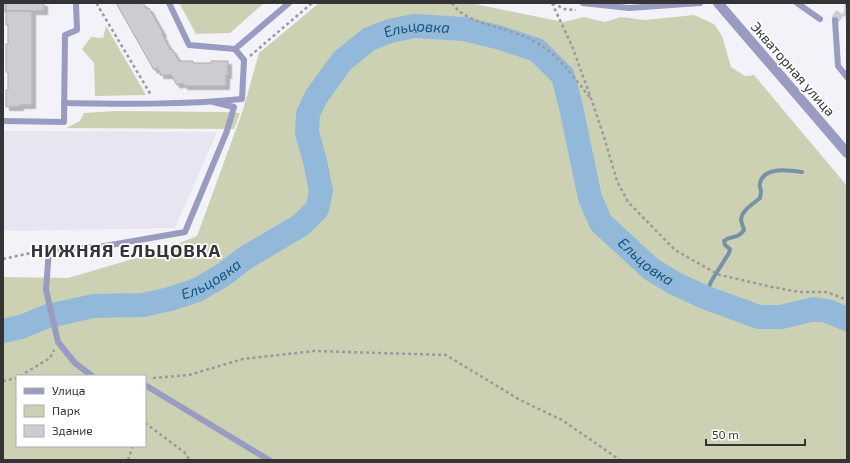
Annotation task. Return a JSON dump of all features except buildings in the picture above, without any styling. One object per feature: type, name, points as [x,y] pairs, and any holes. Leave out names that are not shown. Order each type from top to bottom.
[{"type":"street","name":"Экваторная улица","points":[[718,3],[847,153]]},
{"type":"lane","points":[[3,121],[64,122],[65,36],[77,30],[76,3]]},
{"type":"lane","points":[[169,3],[189,45],[235,49],[289,3]]},
{"type":"lane","points":[[583,3],[629,8],[700,3]]},
{"type":"lane","points":[[797,3],[820,19]]},
{"type":"lane","points":[[834,20],[838,66],[847,77]]},
{"type":"lane","points":[[64,103],[156,104],[213,102],[242,99],[244,60],[235,49]]},
{"type":"lane","points":[[91,375],[75,363],[58,342],[46,290],[49,249],[99,247],[185,232],[227,131],[234,107],[213,102]]},
{"type":"lane","points":[[146,386],[270,460]]},
{"type":"path","points":[[98,3],[98,6],[156,104]]},
{"type":"path","points":[[244,60],[312,3]]},
{"type":"path","points":[[452,3],[460,12],[468,17],[528,38],[539,44],[556,58],[575,78],[592,101]]},
{"type":"path","points":[[552,3],[572,46],[592,101],[617,181],[628,202],[675,250],[720,275],[800,292],[827,292],[847,300]]},
{"type":"path","points":[[3,259],[49,249]]},
{"type":"path","points":[[22,375],[50,358],[58,342]]},
{"type":"path","points":[[152,378],[189,375],[244,359],[314,351],[446,355],[520,400],[562,420],[620,460]]},
{"type":"path","points":[[3,380],[16,378]]},
{"type":"path","points":[[146,424],[184,452],[190,460]]},
{"type":"path","points":[[128,460],[133,447]]},
{"type":"shaded area","points":[[3,131],[217,132],[175,228],[3,231]]},
{"type":"green space","points":[[179,3],[264,3],[230,33],[196,34]]},
{"type":"green space","points":[[319,3],[470,3],[563,22],[584,17],[605,22],[621,17],[645,20],[694,15],[714,24],[722,36],[731,67],[745,76],[754,75],[847,186],[847,460],[3,460],[3,277],[68,278],[160,251],[197,236],[243,110],[259,53]]},
{"type":"green space","points":[[106,26],[146,95],[95,96],[94,63],[82,49],[91,37],[103,38]]},
{"type":"green space","points":[[116,111],[240,113],[234,129],[66,128],[80,121],[84,113]]},
{"type":"waterway","name":"Ельцовка","points":[[3,331],[21,327],[48,316],[94,306],[143,305],[170,299],[197,290],[223,275],[245,258],[301,225],[317,209],[321,191],[315,161],[307,133],[308,114],[316,97],[342,61],[369,39],[390,31],[414,26],[464,29],[501,38],[537,50],[563,76],[590,198],[601,223],[651,269],[674,283],[704,297],[759,317],[781,317],[814,309],[827,311],[847,319]]},
{"type":"waterway","points":[[704,297],[712,280],[729,253],[730,249],[725,245],[724,241],[739,235],[744,230],[741,220],[743,214],[760,198],[760,184],[762,178],[766,174],[778,170],[802,172]]},
{"type":"tunnel","points":[[835,20],[841,11],[847,12]]},
{"type":"district","name":"НИЖНЯЯ ЕЛЬЦОВКА","points":[[126,251]]}]
